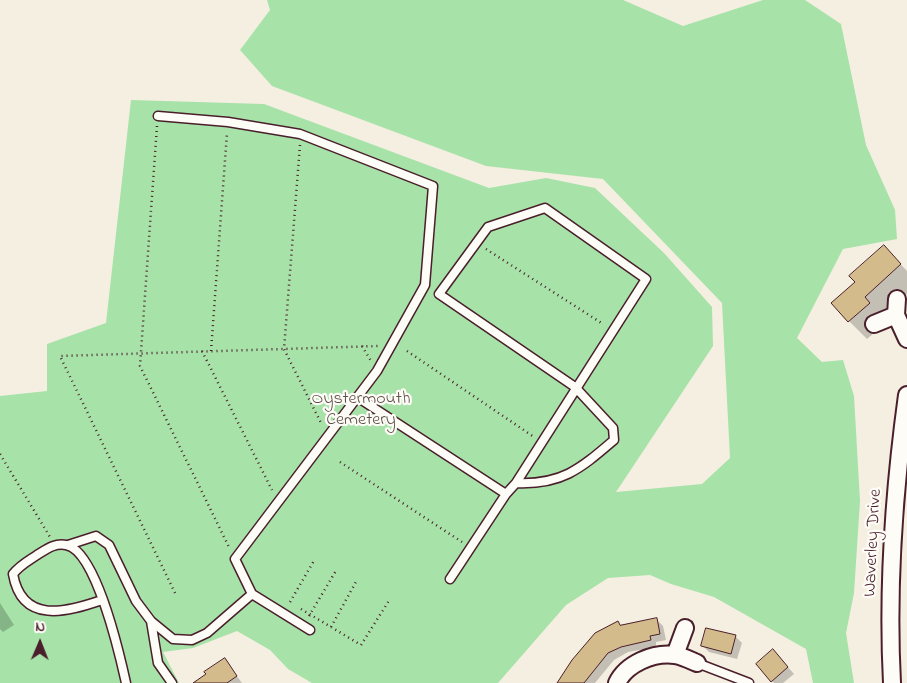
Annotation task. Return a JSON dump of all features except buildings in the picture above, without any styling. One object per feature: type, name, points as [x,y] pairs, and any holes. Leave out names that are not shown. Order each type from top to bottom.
[{"type":"street","points":[[874,324],[896,307],[907,339]]},
{"type":"street","name":"Waverley Drive","points":[[892,683],[890,648],[898,466],[907,402]]},
{"type":"street","points":[[675,655],[685,628]]},
{"type":"street","points":[[617,683],[626,670],[636,663],[675,655],[697,663]]},
{"type":"lane","points":[[158,116],[228,122],[300,134],[433,186],[425,285],[392,345],[357,397],[235,559],[252,594],[307,628]]},
{"type":"lane","points":[[439,294],[488,227],[545,208],[646,279],[575,387],[516,482],[450,578]]},
{"type":"lane","points":[[425,285],[575,387],[613,428],[614,440],[588,462],[559,479],[536,483],[516,482]]},
{"type":"lane","points":[[357,397],[506,494]]},
{"type":"lane","points":[[102,600],[77,609],[52,612],[32,606],[19,592],[13,574],[21,565],[54,545],[68,545],[96,536],[109,545],[136,601],[152,621],[173,639],[192,640],[207,633],[252,594]]},
{"type":"lane","points":[[68,545],[77,551],[87,564],[102,600],[126,683]]},
{"type":"lane","points":[[152,621],[158,663],[172,683]]},
{"type":"lane","points":[[697,663],[749,683]]},
{"type":"path","points":[[158,116],[140,366],[235,559]]},
{"type":"path","points":[[211,350],[228,122]]},
{"type":"path","points":[[300,134],[284,348],[328,437]]},
{"type":"path","points":[[476,242],[612,330]]},
{"type":"path","points":[[175,593],[60,356],[392,345]]},
{"type":"path","points":[[202,351],[278,503]]},
{"type":"path","points":[[407,351],[542,442]]},
{"type":"path","points":[[0,454],[54,545]]},
{"type":"path","points":[[340,462],[471,548]]},
{"type":"path","points":[[290,602],[315,559]]},
{"type":"path","points":[[307,628],[310,615],[336,569]]},
{"type":"path","points":[[331,627],[357,580]]},
{"type":"path","points":[[271,605],[278,595],[361,645],[390,599]]},
{"type":"green space","name":"Oystermouth Cemetery","points":[[267,0],[623,0],[683,26],[763,0],[805,0],[841,24],[866,145],[895,210],[897,239],[843,249],[797,338],[822,362],[843,360],[854,396],[860,501],[854,593],[846,633],[854,683],[813,683],[806,649],[714,597],[671,584],[650,575],[608,578],[566,605],[498,683],[312,683],[288,669],[270,650],[237,631],[193,648],[163,652],[179,683],[0,683],[0,396],[47,391],[47,344],[106,323],[131,100],[264,104],[489,188],[546,178],[595,188],[664,253],[712,307],[713,346],[616,492],[702,484],[730,458],[722,303],[603,179],[486,166],[272,86],[240,50],[270,10]]}]
